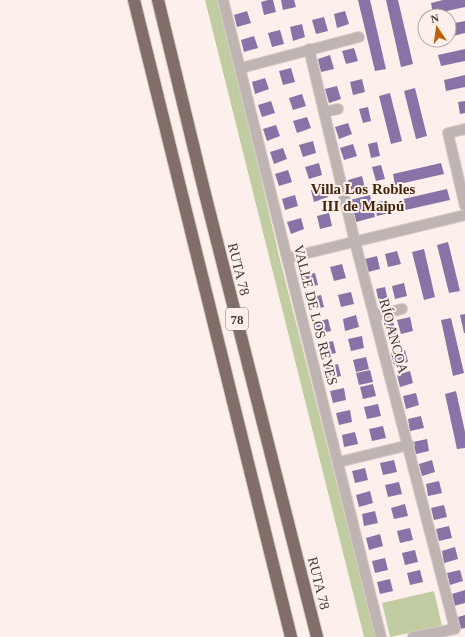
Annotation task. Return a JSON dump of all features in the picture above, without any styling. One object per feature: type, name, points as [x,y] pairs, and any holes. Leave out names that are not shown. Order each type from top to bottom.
[{"type":"highway","name":"78","points":[[134,0],[291,637]]},
{"type":"highway","name":"RUTA 78","points":[[158,0],[204,190],[317,637]]},
{"type":"street","name":"VALLE DE LOS REYES","points":[[223,0],[339,462],[381,637]]},
{"type":"street","points":[[241,68],[359,37]]},
{"type":"street","name":"RÍO ANCOA","points":[[309,49],[355,242],[455,629],[413,637]]},
{"type":"street","points":[[324,112],[338,109]]},
{"type":"street","points":[[465,129],[448,133],[465,206]]},
{"type":"street","points":[[287,258],[465,215]]},
{"type":"street","points":[[375,316],[402,309]]},
{"type":"street","points":[[339,462],[408,445]]},
{"type":"green space","points":[[205,0],[217,0],[235,66],[280,260],[376,637],[364,637]]},
{"type":"green space","points":[[434,591],[442,626],[390,637],[382,603]]},
{"type":"building","points":[[273,0],[276,12],[264,15],[261,2]]},
{"type":"building","points":[[281,0],[294,0],[296,7],[283,10]]},
{"type":"building","points":[[358,0],[370,0],[386,69],[375,71]]},
{"type":"building","points":[[386,0],[398,0],[413,64],[401,67]]},
{"type":"building","points":[[443,0],[465,0],[465,7],[457,9],[432,8],[431,3]]},
{"type":"building","points":[[247,11],[251,23],[237,27],[234,15]]},
{"type":"building","points":[[345,11],[349,24],[337,28],[334,14]]},
{"type":"building","points":[[324,17],[328,31],[316,34],[312,20]]},
{"type":"building","points":[[465,21],[465,33],[457,35],[457,22]]},
{"type":"building","points":[[302,24],[305,37],[293,41],[290,27]]},
{"type":"building","points":[[280,30],[284,44],[272,47],[268,33]]},
{"type":"building","points":[[254,36],[258,48],[244,52],[241,40]]},
{"type":"building","points":[[354,48],[358,61],[346,64],[342,51]]},
{"type":"building","points":[[465,49],[465,61],[441,66],[438,55]]},
{"type":"building","points":[[330,55],[334,69],[321,72],[318,59]]},
{"type":"building","points":[[291,68],[295,82],[283,85],[279,71]]},
{"type":"building","points":[[465,75],[465,87],[446,91],[444,80]]},
{"type":"building","points":[[265,78],[269,89],[255,94],[252,82]]},
{"type":"building","points":[[362,79],[365,92],[353,95],[350,82]]},
{"type":"building","points":[[337,86],[341,99],[329,103],[325,89]]},
{"type":"building","points":[[415,88],[427,136],[416,139],[404,91]]},
{"type":"building","points":[[390,93],[402,141],[391,144],[379,96]]},
{"type":"building","points":[[302,94],[306,106],[293,110],[289,98]]},
{"type":"building","points":[[271,101],[275,113],[262,117],[258,105]]},
{"type":"building","points":[[465,101],[465,113],[460,114],[458,102]]},
{"type":"building","points":[[368,107],[371,121],[363,123],[359,109]]},
{"type":"building","points":[[307,117],[311,128],[297,133],[293,121]]},
{"type":"building","points":[[348,123],[352,134],[339,139],[335,127]]},
{"type":"building","points":[[276,125],[280,136],[267,141],[263,129]]},
{"type":"building","points":[[313,141],[316,153],[303,157],[299,145]]},
{"type":"building","points":[[377,142],[380,156],[371,158],[368,144]]},
{"type":"building","points":[[353,144],[357,156],[344,160],[340,148]]},
{"type":"building","points":[[283,148],[287,159],[274,164],[270,152]]},
{"type":"building","points":[[319,163],[322,175],[309,179],[305,167]]},
{"type":"building","points":[[441,163],[444,174],[395,185],[393,174]]},
{"type":"building","points":[[381,165],[385,179],[376,181],[372,167]]},
{"type":"building","points":[[288,170],[292,182],[279,186],[275,174]]},
{"type":"building","points":[[362,176],[365,188],[352,192],[348,180]]},
{"type":"building","points":[[324,186],[328,197],[314,202],[311,190]]},
{"type":"building","points":[[447,189],[450,200],[401,211],[399,200]]},
{"type":"building","points":[[295,195],[298,206],[285,210],[282,199]]},
{"type":"building","points":[[370,195],[375,217],[356,222],[350,200]]},
{"type":"building","points":[[386,200],[389,213],[377,216],[374,203]]},
{"type":"building","points":[[329,213],[332,226],[320,229],[317,216]]},
{"type":"building","points":[[301,218],[304,229],[291,234],[287,222]]},
{"type":"building","points":[[448,242],[460,291],[449,293],[437,245]]},
{"type":"building","points":[[424,249],[435,297],[424,300],[412,252]]},
{"type":"building","points":[[397,251],[401,264],[388,267],[385,254]]},
{"type":"building","points":[[377,256],[380,269],[368,272],[365,259]]},
{"type":"building","points":[[342,264],[346,278],[334,281],[330,267]]},
{"type":"building","points":[[315,273],[318,285],[305,288],[302,276]]},
{"type":"building","points":[[404,283],[407,296],[395,299],[392,286]]},
{"type":"building","points":[[385,287],[388,301],[379,303],[376,289]]},
{"type":"building","points":[[351,292],[354,304],[341,307],[338,295]]},
{"type":"building","points":[[321,295],[324,307],[310,310],[307,298]]},
{"type":"building","points":[[465,314],[465,333],[464,333],[460,315]]},
{"type":"building","points":[[356,315],[359,327],[345,331],[343,319]]},
{"type":"building","points":[[410,317],[413,331],[401,334],[397,320]]},
{"type":"building","points":[[451,318],[464,373],[453,376],[441,320]]},
{"type":"building","points":[[328,319],[331,331],[317,334],[314,322]]},
{"type":"building","points":[[393,321],[396,335],[387,337],[384,323]]},
{"type":"building","points":[[362,336],[364,348],[351,351],[348,339]]},
{"type":"building","points":[[333,341],[336,353],[322,356],[319,344]]},
{"type":"building","points":[[405,350],[408,362],[394,365],[391,353]]},
{"type":"building","points":[[366,357],[369,369],[356,372],[353,360]]},
{"type":"building","points":[[338,364],[341,376],[328,379],[325,368]]},
{"type":"building","points":[[370,370],[373,382],[359,385],[356,373]]},
{"type":"building","points":[[410,371],[413,383],[400,387],[397,375]]},
{"type":"building","points":[[373,384],[376,396],[363,399],[360,387]]},
{"type":"building","points":[[344,388],[346,400],[333,403],[330,391]]},
{"type":"building","points":[[456,391],[465,432],[465,448],[457,449],[445,394]]},
{"type":"building","points":[[416,393],[419,405],[406,409],[403,396]]},
{"type":"building","points":[[378,404],[381,416],[367,419],[364,407]]},
{"type":"building","points":[[350,410],[352,422],[339,425],[336,413]]},
{"type":"building","points":[[421,416],[424,428],[410,431],[408,419]]},
{"type":"building","points":[[383,426],[386,438],[372,441],[369,429]]},
{"type":"building","points":[[355,432],[358,444],[344,447],[342,435]]},
{"type":"building","points":[[427,439],[429,451],[416,454],[413,442]]},
{"type":"building","points":[[394,460],[397,472],[383,475],[380,463]]},
{"type":"building","points":[[432,460],[435,472],[422,476],[419,464]]},
{"type":"building","points":[[365,468],[368,480],[355,483],[352,471]]},
{"type":"building","points":[[439,481],[442,493],[428,496],[426,484]]},
{"type":"building","points":[[399,482],[402,494],[388,497],[385,485]]},
{"type":"building","points":[[370,491],[373,503],[359,507],[356,495]]},
{"type":"building","points":[[405,504],[408,516],[394,519],[391,508]]},
{"type":"building","points":[[444,505],[447,517],[434,520],[431,508]]},
{"type":"building","points":[[375,511],[378,523],[364,526],[362,514]]},
{"type":"building","points":[[449,526],[452,538],[439,541],[436,529]]},
{"type":"building","points":[[410,528],[413,540],[400,543],[397,531]]},
{"type":"building","points":[[380,534],[383,546],[369,550],[366,538]]},
{"type":"building","points":[[455,547],[458,559],[444,563],[442,551]]},
{"type":"building","points":[[415,550],[418,562],[405,565],[402,553]]},
{"type":"building","points":[[385,558],[388,570],[375,573],[372,561]]},
{"type":"building","points":[[420,570],[423,582],[410,585],[407,573]]},
{"type":"building","points":[[460,570],[463,581],[450,585],[447,573]]},
{"type":"building","points":[[390,579],[393,591],[380,594],[377,582]]},
{"type":"building","points":[[465,590],[465,603],[454,606],[452,594]]},
{"type":"building","points":[[465,615],[465,628],[460,629],[458,617]]},
{"type":"district","name":"Villa Los Robles III de Maipú","points":[[363,198]]}]
